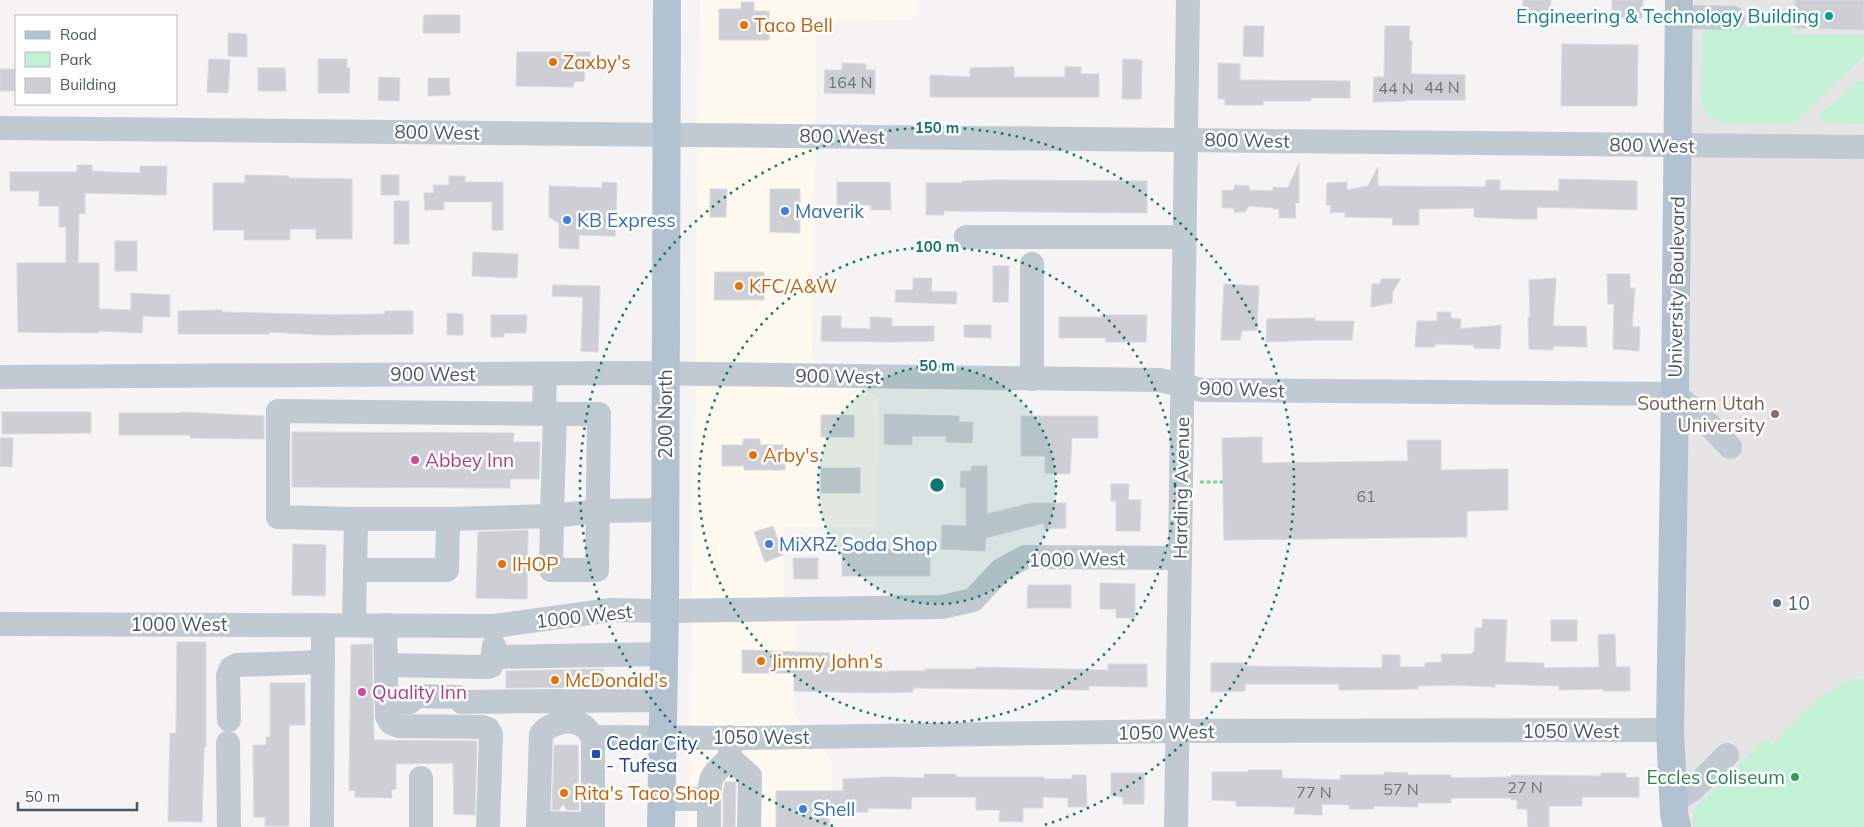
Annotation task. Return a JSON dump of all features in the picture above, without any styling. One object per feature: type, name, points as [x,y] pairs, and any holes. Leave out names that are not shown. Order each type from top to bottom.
[{"type":"main road","name":"200 North","points":[[661,827],[665,611],[667,0]]},
{"type":"main road","name":"University Boulevard","points":[[1674,817],[1670,730],[1679,9]]},
{"type":"street","name":"Harding Avenue","points":[[1176,827],[1188,0]]},
{"type":"street","points":[[1679,9],[1733,18]]},
{"type":"street","name":"800 West","points":[[0,128],[1864,147]]},
{"type":"street","points":[[966,237],[1184,237]]},
{"type":"street","points":[[1032,264],[1032,379]]},
{"type":"street","points":[[544,374],[549,414],[552,516],[551,570],[597,570],[598,511],[599,414],[549,414],[278,411],[278,517],[448,519],[552,516],[598,511],[665,510]]},
{"type":"street","name":"900 West","points":[[0,377],[665,374],[1160,380],[1202,390],[1675,394]]},
{"type":"street","points":[[1675,394],[1700,415],[1730,447]]},
{"type":"street","points":[[354,625],[356,519]]},
{"type":"street","points":[[355,570],[447,570],[448,519]]},
{"type":"street","name":"1000 West","points":[[0,624],[494,626],[611,610],[942,607],[973,600],[1001,570],[1025,557],[1180,558]]},
{"type":"street","points":[[322,827],[323,625]]},
{"type":"street","points":[[385,625],[387,716],[391,723],[398,726],[482,727],[488,729],[491,734],[488,827]]},
{"type":"street","points":[[386,666],[491,666],[494,657],[494,626]]},
{"type":"street","points":[[494,657],[664,654]]},
{"type":"street","points":[[228,720],[228,676],[231,668],[237,665],[323,662]]},
{"type":"street","points":[[387,702],[410,702],[415,709],[459,708],[462,702],[664,700]]},
{"type":"street","points":[[566,722],[579,723],[593,737],[593,825],[538,825],[541,734],[552,724],[566,722]]},
{"type":"street","name":"1050 West","points":[[593,737],[663,737],[730,748],[1178,731],[1670,730]]},
{"type":"street","points":[[228,743],[229,827]]},
{"type":"street","points":[[709,827],[709,782],[730,748],[750,776],[749,827]]},
{"type":"street","points":[[1674,817],[1692,790],[1727,755]]},
{"type":"street","points":[[421,827],[422,778]]},
{"type":"street","points":[[662,800],[709,800]]},
{"type":"path","points":[[1200,482],[1223,482]]},
{"type":"shaded area","points":[[700,0],[917,0],[917,20],[817,21],[812,357],[879,398],[878,527],[784,527],[783,596],[795,625],[794,714],[831,759],[832,827],[689,827]]},
{"type":"shaded area","name":"Southern Utah University","points":[[1694,0],[1864,0],[1864,827],[1679,827]]},
{"type":"green space","points":[[1762,10],[1791,10],[1791,34],[1864,35],[1864,56],[1795,123],[1717,121],[1709,116],[1702,106],[1703,27],[1762,27]]},
{"type":"green space","points":[[1857,81],[1864,81],[1864,124],[1827,123],[1820,119],[1820,115]]},
{"type":"green space","name":"Eccles Coliseum","points":[[1864,678],[1864,827],[1693,827],[1694,809],[1766,738],[1773,745],[1814,703],[1826,694],[1851,680]]},
{"type":"building","points":[[1523,0],[1551,0],[1550,16],[1522,15]]},
{"type":"building","points":[[1612,0],[1643,0],[1642,18],[1612,18]]},
{"type":"building","name":"Engineering & Technology Building","points":[[1795,0],[1864,0],[1864,30],[1795,28]]},
{"type":"building","name":"Taco Bell","points":[[741,2],[754,2],[754,11],[769,11],[769,40],[719,40],[719,9],[741,9]]},
{"type":"building","points":[[424,15],[460,15],[460,33],[423,33]]},
{"type":"building","points":[[1244,26],[1264,26],[1263,57],[1243,56]]},
{"type":"building","points":[[1385,26],[1410,26],[1409,41],[1412,41],[1411,74],[1465,75],[1465,100],[1373,102],[1374,77],[1384,77]]},
{"type":"building","points":[[228,33],[247,34],[247,57],[228,56]]},
{"type":"building","points":[[1562,44],[1638,45],[1637,106],[1561,106]]},
{"type":"building","name":"Zaxby's","points":[[517,52],[590,52],[590,71],[585,71],[584,81],[574,82],[573,87],[516,86]]},
{"type":"building","points":[[209,59],[230,60],[228,93],[207,92]]},
{"type":"building","points":[[318,59],[347,59],[347,68],[350,68],[349,93],[318,93]]},
{"type":"building","points":[[1123,59],[1142,60],[1141,99],[1122,99]]},
{"type":"building","points":[[842,63],[866,64],[866,70],[875,70],[875,94],[824,93],[825,70],[842,70]]},
{"type":"building","points":[[1218,63],[1240,64],[1240,80],[1350,81],[1350,98],[1311,98],[1311,101],[1263,101],[1263,105],[1225,105],[1225,99],[1218,99]]},
{"type":"building","points":[[1014,67],[1014,77],[1065,77],[1065,67],[1081,67],[1081,74],[1099,74],[1099,97],[930,97],[930,75],[970,77],[970,68]]},
{"type":"building","points":[[258,68],[285,68],[286,91],[258,91]]},
{"type":"building","points":[[0,69],[15,69],[15,91],[0,91]]},
{"type":"building","points":[[379,77],[400,78],[399,101],[378,100]]},
{"type":"building","points":[[428,78],[449,78],[450,95],[428,96]]},
{"type":"building","points":[[1299,163],[1299,203],[1295,203],[1296,218],[1279,218],[1279,209],[1273,208],[1249,206],[1245,212],[1234,212],[1234,208],[1222,208],[1222,190],[1233,191],[1235,185],[1249,186],[1249,190],[1273,191],[1273,187],[1288,188]]},
{"type":"building","points":[[77,165],[92,165],[92,171],[140,173],[140,166],[167,166],[166,195],[85,193],[85,214],[79,213],[78,263],[99,263],[99,309],[131,310],[131,293],[170,295],[170,317],[143,316],[142,333],[99,331],[99,333],[18,332],[17,263],[66,263],[66,227],[59,227],[59,206],[39,206],[39,191],[10,191],[10,172],[77,172]]},
{"type":"building","points":[[1378,167],[1378,186],[1485,187],[1486,180],[1500,180],[1500,190],[1559,191],[1559,179],[1637,181],[1637,210],[1537,207],[1537,219],[1516,219],[1474,217],[1474,208],[1419,209],[1419,225],[1392,225],[1393,218],[1345,217],[1345,212],[1330,213],[1331,205],[1326,205],[1327,183],[1347,182],[1347,190],[1368,186]]},
{"type":"building","points":[[245,175],[352,179],[352,239],[316,239],[316,229],[290,229],[290,240],[244,240],[244,230],[213,230],[213,183],[245,183]]},
{"type":"building","points":[[381,175],[399,175],[399,195],[381,195]]},
{"type":"building","points":[[449,176],[465,176],[465,182],[503,182],[503,230],[492,230],[492,202],[444,202],[444,210],[425,210],[424,193],[434,193],[433,185],[449,185]]},
{"type":"building","points":[[962,181],[1147,181],[1147,213],[944,211],[944,215],[926,215],[926,183],[962,183]]},
{"type":"building","points":[[602,182],[617,183],[615,236],[579,235],[579,249],[559,248],[559,223],[549,217],[549,186],[602,188]]},
{"type":"building","points":[[837,182],[890,182],[891,210],[871,210],[871,205],[837,205]]},
{"type":"building","points":[[710,189],[727,189],[726,217],[710,217]]},
{"type":"building","name":"Maverik","points":[[770,189],[800,189],[800,233],[770,232]]},
{"type":"building","points":[[394,201],[409,201],[409,244],[394,244]]},
{"type":"building","points":[[115,241],[137,241],[137,271],[115,271]]},
{"type":"building","points":[[473,252],[518,254],[517,278],[472,276]]},
{"type":"building","points":[[993,266],[1009,266],[1008,302],[993,302]]},
{"type":"building","name":"KFC/A&W","points":[[715,272],[764,272],[764,300],[714,300]]},
{"type":"building","points":[[1607,274],[1630,274],[1630,288],[1635,288],[1632,327],[1640,327],[1639,351],[1613,349],[1614,304],[1608,304]]},
{"type":"building","points":[[913,278],[932,278],[931,291],[957,292],[956,304],[895,302],[896,290],[913,290]]},
{"type":"building","points":[[1556,278],[1553,326],[1586,326],[1587,347],[1553,346],[1553,350],[1529,349],[1529,280]]},
{"type":"building","points":[[1381,279],[1401,279],[1393,291],[1392,303],[1371,307],[1372,284],[1380,284]]},
{"type":"building","points":[[1224,284],[1259,286],[1257,330],[1242,331],[1240,340],[1221,340]]},
{"type":"building","points":[[553,285],[600,286],[598,352],[581,351],[583,297],[552,296]]},
{"type":"building","points":[[222,310],[222,312],[335,315],[385,314],[385,311],[413,311],[413,334],[323,335],[269,332],[269,334],[178,334],[178,311]]},
{"type":"building","points":[[1437,312],[1451,312],[1451,318],[1461,319],[1460,329],[1501,325],[1500,349],[1474,348],[1474,345],[1435,344],[1435,347],[1415,347],[1417,321],[1437,321]]},
{"type":"building","points":[[447,313],[463,314],[463,335],[447,335]]},
{"type":"building","points":[[491,315],[527,315],[526,333],[504,333],[504,337],[491,337]]},
{"type":"building","points":[[1106,315],[1147,315],[1146,342],[1106,342],[1106,338],[1059,338],[1059,317],[1106,317]]},
{"type":"building","points":[[822,316],[841,316],[841,328],[870,329],[870,317],[892,318],[892,326],[934,326],[934,341],[821,341]]},
{"type":"building","points":[[1315,318],[1315,321],[1354,321],[1352,340],[1266,342],[1267,319]]},
{"type":"building","points":[[964,325],[991,325],[991,338],[964,337]]},
{"type":"building","points":[[2,412],[91,412],[91,433],[2,434]]},
{"type":"building","points":[[180,412],[264,416],[264,439],[190,438],[190,435],[119,435],[119,413]]},
{"type":"building","points":[[884,414],[959,416],[959,422],[973,422],[972,443],[946,442],[946,436],[912,436],[912,445],[884,444]]},
{"type":"building","points":[[821,415],[854,415],[854,437],[821,437]]},
{"type":"building","points":[[1021,416],[1098,416],[1098,438],[1072,438],[1070,474],[1045,473],[1045,456],[1021,456]]},
{"type":"building","name":"Abbey Inn","points":[[292,432],[514,433],[513,442],[540,442],[539,479],[510,479],[510,488],[292,487]]},
{"type":"building","points":[[1262,437],[1262,463],[1408,461],[1407,440],[1441,440],[1441,470],[1508,469],[1508,510],[1467,511],[1467,537],[1224,540],[1222,438]]},
{"type":"building","points":[[0,438],[13,438],[12,467],[0,466]]},
{"type":"building","name":"Arby's","points":[[743,439],[760,439],[760,445],[785,445],[785,470],[744,470],[744,466],[722,466],[722,445],[743,445]]},
{"type":"building","points":[[972,466],[987,466],[987,514],[1031,503],[1066,503],[1066,528],[1044,529],[1044,523],[986,538],[985,551],[941,549],[942,525],[966,526],[966,488],[960,487],[961,471],[971,471]]},
{"type":"building","points":[[821,468],[860,468],[860,493],[821,493]]},
{"type":"building","points":[[1111,484],[1129,484],[1128,500],[1141,500],[1140,531],[1116,531],[1116,501],[1111,501]]},
{"type":"building","name":"MiXRZ Soda Shop","points":[[773,526],[783,555],[765,562],[754,532]]},
{"type":"building","name":"IHOP","points":[[528,530],[527,599],[476,598],[478,532]]},
{"type":"building","points":[[842,540],[864,540],[864,549],[892,549],[892,546],[930,546],[930,576],[842,576]]},
{"type":"building","points":[[293,544],[326,545],[325,596],[292,595]]},
{"type":"building","points":[[793,558],[818,558],[818,579],[794,579]]},
{"type":"building","points":[[1100,583],[1135,584],[1135,618],[1116,618],[1116,609],[1100,609]]},
{"type":"building","points":[[1028,585],[1071,585],[1071,608],[1027,608]]},
{"type":"building","points":[[1483,619],[1507,620],[1505,662],[1544,663],[1544,668],[1599,667],[1598,635],[1615,634],[1616,667],[1630,667],[1630,691],[1603,691],[1603,689],[1559,690],[1559,686],[1495,684],[1495,687],[1453,685],[1418,686],[1418,689],[1339,690],[1339,684],[1245,684],[1245,691],[1211,692],[1211,663],[1244,663],[1244,666],[1382,668],[1382,655],[1400,655],[1400,667],[1425,667],[1425,663],[1442,662],[1441,654],[1472,654],[1474,652],[1475,628],[1482,628]]},
{"type":"building","points":[[1551,620],[1577,620],[1577,641],[1551,641]]},
{"type":"building","points":[[177,642],[206,642],[206,747],[204,747],[202,822],[168,821],[170,733],[176,733]]},
{"type":"building","name":"Quality Inn","points":[[372,644],[374,740],[477,741],[475,815],[454,814],[453,763],[396,764],[396,789],[391,790],[392,798],[355,797],[355,790],[349,791],[351,645]]},
{"type":"building","points":[[742,650],[830,653],[829,670],[889,672],[925,671],[925,669],[976,669],[976,667],[1108,670],[1108,664],[1147,664],[1147,687],[1089,686],[1089,690],[913,688],[913,692],[871,693],[794,691],[794,673],[742,673]]},
{"type":"building","name":"McDonald's","points":[[603,669],[603,687],[506,688],[506,671]]},
{"type":"building","points":[[270,683],[305,683],[305,725],[289,725],[289,826],[265,826],[265,817],[254,817],[253,745],[266,745],[266,737],[270,737]]},
{"type":"building","name":"Rita's Taco Shop","points":[[554,745],[578,745],[579,810],[567,810],[563,804],[559,810],[552,810]]},
{"type":"building","points":[[1248,770],[1282,770],[1282,778],[1340,780],[1340,775],[1384,775],[1384,772],[1408,773],[1408,775],[1451,775],[1451,778],[1511,777],[1511,775],[1601,776],[1601,773],[1626,773],[1626,778],[1639,777],[1639,797],[1582,797],[1582,806],[1549,806],[1549,827],[1528,827],[1527,809],[1517,809],[1517,800],[1511,800],[1511,798],[1451,798],[1451,803],[1418,803],[1418,807],[1374,806],[1374,809],[1349,809],[1349,805],[1322,804],[1322,815],[1294,814],[1295,807],[1236,806],[1236,801],[1212,800],[1212,772],[1248,772]]},
{"type":"building","points":[[1111,773],[1144,773],[1144,804],[1123,804],[1123,797],[1111,796]]},
{"type":"building","points":[[924,774],[956,774],[956,777],[1044,777],[1044,779],[1072,779],[1072,775],[1086,775],[1087,807],[1068,807],[1068,798],[1043,797],[1043,808],[1023,808],[1023,822],[999,821],[1000,810],[976,810],[976,797],[912,797],[911,809],[868,808],[868,812],[829,812],[829,827],[776,827],[776,791],[843,791],[843,779],[924,778]]},
{"type":"building","points":[[725,782],[736,782],[735,827],[723,827],[723,792]]},
{"type":"place","name":"Engineering & Technology Building","points":[[1829,16]]},
{"type":"place","name":"Taco Bell","points":[[744,25]]},
{"type":"place","name":"Zaxby's","points":[[553,62]]},
{"type":"place","name":"Maverik","points":[[785,211]]},
{"type":"place","name":"KB Express","points":[[567,220]]},
{"type":"place","name":"KFC/A&W","points":[[739,286]]},
{"type":"place","name":"Southern Utah University","points":[[1775,414]]},
{"type":"place","name":"Arby's","points":[[753,455]]},
{"type":"place","name":"Abbey Inn","points":[[415,460]]},
{"type":"place","name":"MiXRZ Soda Shop","points":[[769,544]]},
{"type":"place","name":"IHOP","points":[[502,564]]},
{"type":"place","name":"10","points":[[1777,603]]},
{"type":"place","name":"Jimmy John's","points":[[761,661]]},
{"type":"place","name":"McDonald's","points":[[555,680]]},
{"type":"place","name":"Quality Inn","points":[[362,692]]},
{"type":"place","name":"Cedar City - Tufesa","points":[[596,754]]},
{"type":"place","name":"Eccles Coliseum","points":[[1795,777]]},
{"type":"place","name":"Rita's Taco Shop","points":[[564,793]]},
{"type":"place","name":"Shell","points":[[803,809]]}]
